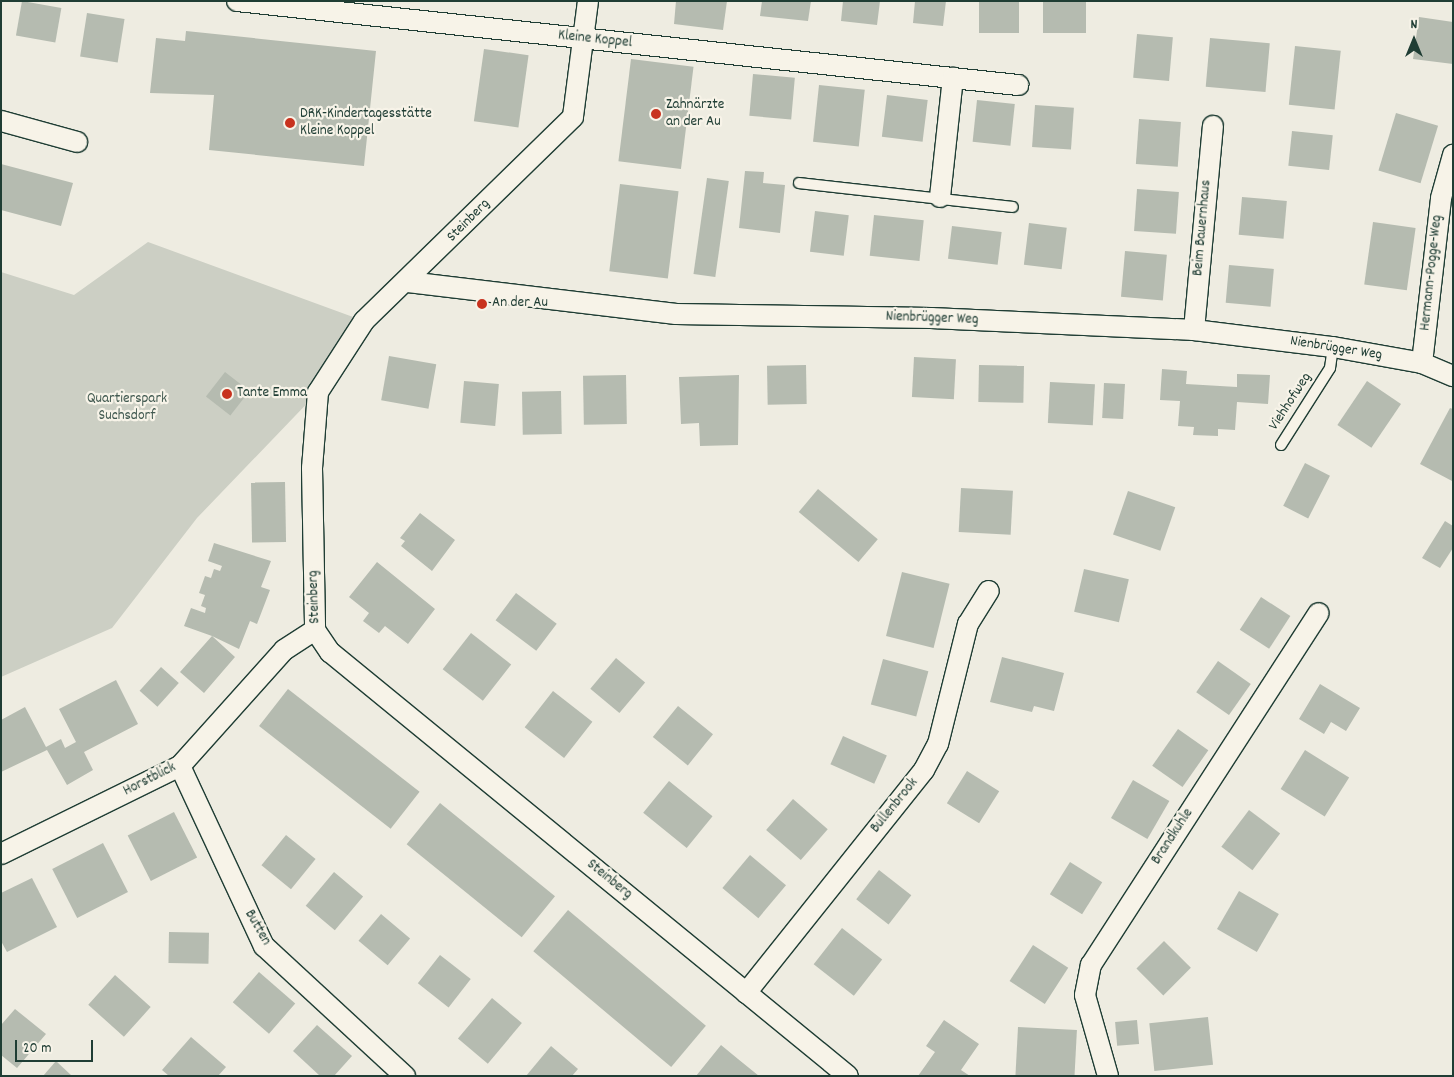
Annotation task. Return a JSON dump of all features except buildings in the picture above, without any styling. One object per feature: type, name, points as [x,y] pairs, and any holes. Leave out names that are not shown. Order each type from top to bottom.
[{"type":"street","name":"Kleine Koppel","points":[[237,1],[1018,85]]},
{"type":"street","name":"Steinberg","points":[[588,1],[585,39],[573,117],[408,282],[364,321],[318,392],[312,468],[315,630],[330,652],[848,1076]]},
{"type":"street","points":[[940,197],[953,78]]},
{"type":"street","points":[[1,121],[77,142]]},
{"type":"street","name":"Beim Bauernhaus","points":[[1194,330],[1212,126]]},
{"type":"street","name":"Hermann-Pogge-Weg","points":[[1422,363],[1441,198],[1453,155]]},
{"type":"street","name":"Nienbrügger Weg","points":[[408,282],[676,314],[931,318],[1194,330],[1333,347],[1422,363],[1453,376]]},
{"type":"street","name":"Bullenbrook","points":[[746,993],[924,770],[938,744],[968,624],[989,591]]},
{"type":"street","name":"Brandkuhle","points":[[1108,1076],[1085,995],[1091,965],[1319,613]]},
{"type":"street","name":"Horstblick","points":[[1,854],[180,766],[284,650],[315,630]]},
{"type":"street","name":"Butten","points":[[180,766],[264,946],[405,1076]]},
{"type":"lane","points":[[799,183],[940,197],[1013,207]]},
{"type":"lane","name":"Viehhofweg","points":[[1281,445],[1330,368],[1333,347]]},
{"type":"green space","name":"Quartierspark Suchsdorf","points":[[148,242],[364,321],[318,392],[197,518],[112,628],[1,677],[1,272],[74,295]]},
{"type":"place","name":"Zahnärzte an der Au","points":[[656,114]]},
{"type":"place","name":"DRK-Kindertagesstätte Kleine Koppel","points":[[290,123]]},
{"type":"place","name":"An der Au","points":[[482,304]]},
{"type":"place","name":"Tante Emma","points":[[227,394]]}]
